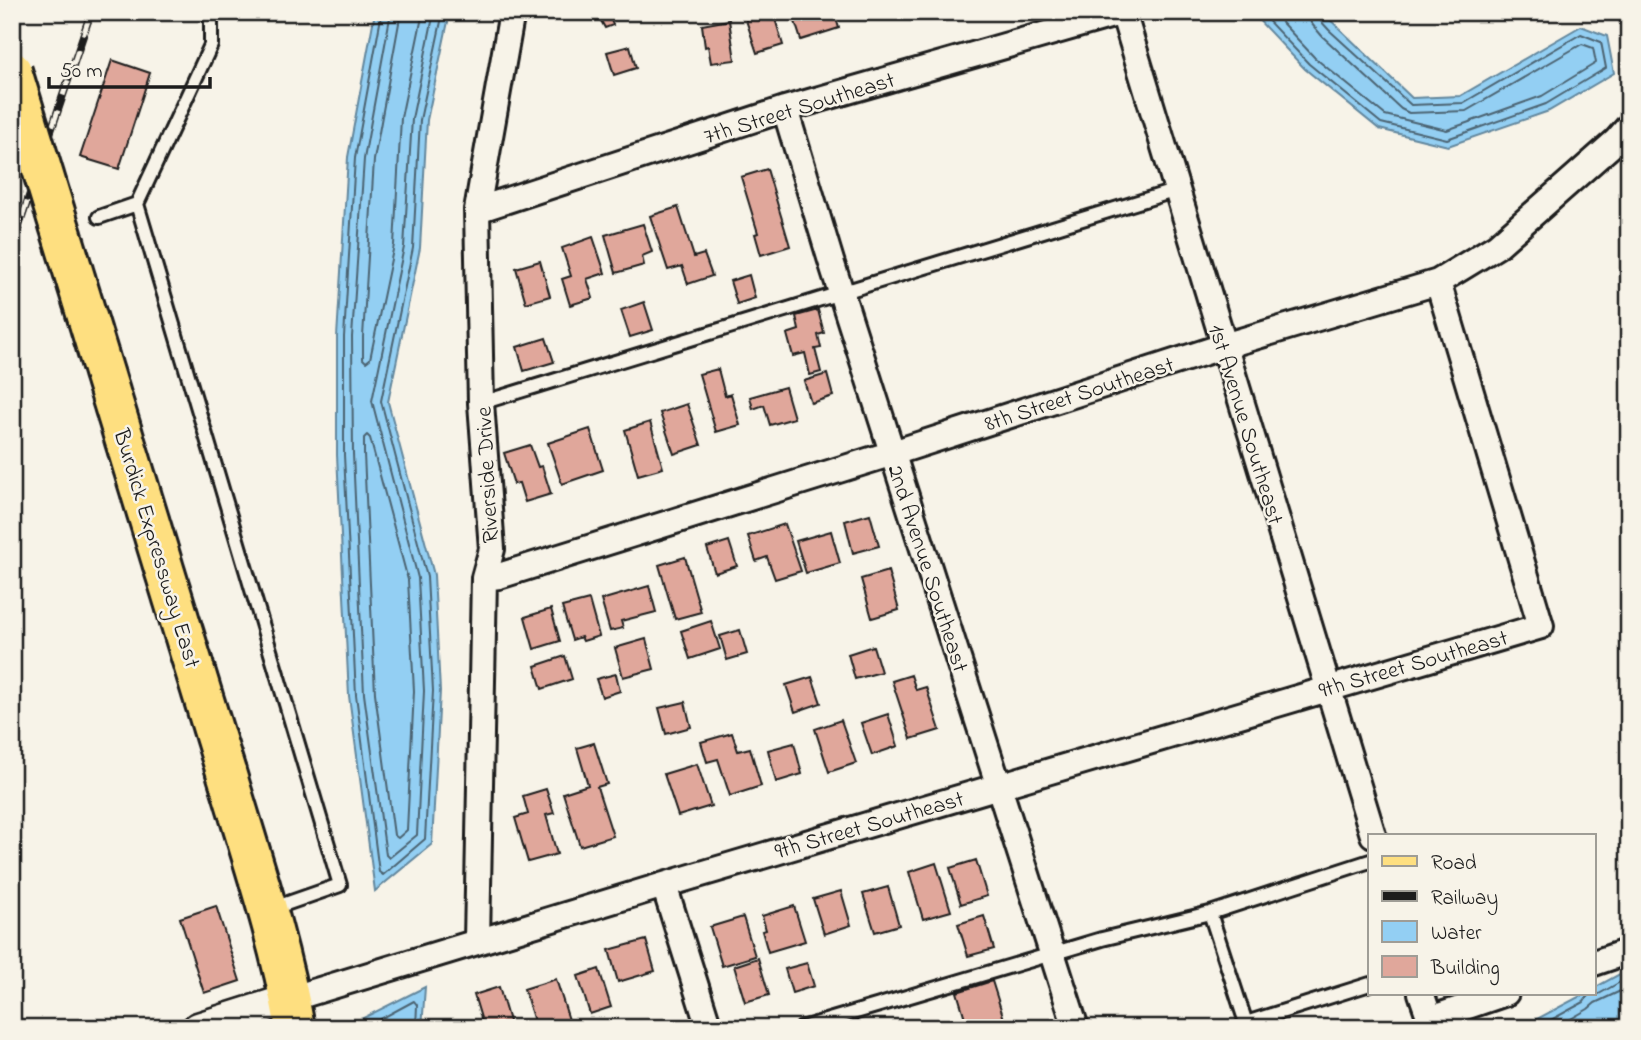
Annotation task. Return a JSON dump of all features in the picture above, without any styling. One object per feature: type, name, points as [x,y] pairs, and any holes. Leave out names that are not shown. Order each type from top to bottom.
[{"type":"main road","name":"Burdick Expressway East","points":[[12,71],[226,772],[267,911],[293,1014]]},
{"type":"street","name":"Riverside Drive","points":[[478,940],[484,578],[492,549],[481,403],[477,210],[512,12]]},
{"type":"street","name":"7th Street Southeast","points":[[477,210],[785,108],[1123,12]]},
{"type":"street","name":"1st Avenue Southeast","points":[[1123,12],[1373,834]]},
{"type":"street","name":"2nd Avenue Southeast","points":[[785,108],[1076,1028]]},
{"type":"street","name":"8th Street Southeast","points":[[484,578],[499,576],[1224,346],[1438,282],[1497,246],[1616,141],[1629,126]]},
{"type":"street","name":"9th Street Southeast","points":[[198,1028],[293,1014],[478,940],[1541,625],[1438,282]]},
{"type":"street","points":[[664,884],[709,1028]]},
{"type":"street","points":[[1596,962],[1629,951]]},
{"type":"street","points":[[1423,995],[1430,1019],[1500,995]]},
{"type":"lane","points":[[211,12],[211,45],[136,204],[340,885],[267,911]]},
{"type":"lane","points":[[481,403],[1177,190]]},
{"type":"lane","points":[[99,217],[136,204]]},
{"type":"lane","points":[[802,1028],[1102,939],[1210,913],[1368,862]]},
{"type":"lane","points":[[1210,913],[1246,1023],[1368,985]]},
{"type":"water","points":[[375,12],[450,12],[427,120],[420,248],[388,402],[434,575],[440,691],[432,844],[375,891],[349,696],[337,455],[337,337],[348,157]]},
{"type":"water","points":[[1251,12],[1322,12],[1412,98],[1460,96],[1581,26],[1607,36],[1614,73],[1549,111],[1448,146],[1379,129],[1305,69]]},
{"type":"water","points":[[1629,969],[1629,1028],[1520,1028],[1582,995],[1596,995],[1596,987]]},
{"type":"water","points":[[425,987],[422,1028],[357,1028],[357,1021]]},
{"type":"building","points":[[596,12],[619,12],[620,17],[611,20],[613,25],[605,28]]},
{"type":"building","points":[[773,12],[783,45],[757,53],[744,14]]},
{"type":"building","points":[[792,12],[834,12],[839,28],[801,40]]},
{"type":"building","points":[[729,20],[735,60],[711,63],[708,46],[705,47],[702,25]]},
{"type":"building","points":[[630,46],[636,68],[614,75],[607,52]]},
{"type":"building","points":[[112,60],[150,73],[119,169],[80,157]]},
{"type":"building","points":[[767,169],[790,246],[761,255],[755,234],[758,233],[741,177]]},
{"type":"building","points":[[678,207],[694,257],[704,254],[712,276],[688,284],[682,266],[668,270],[650,216]]},
{"type":"building","points":[[643,224],[652,252],[642,256],[644,265],[616,273],[605,235]]},
{"type":"building","points":[[593,237],[605,273],[587,279],[593,298],[570,305],[562,279],[571,276],[562,248]]},
{"type":"building","points":[[540,261],[550,296],[526,303],[516,268]]},
{"type":"building","points":[[749,275],[755,298],[737,304],[730,281]]},
{"type":"building","points":[[644,302],[653,330],[630,337],[621,310]]},
{"type":"building","points":[[818,310],[824,333],[818,335],[821,348],[815,349],[821,372],[810,375],[805,353],[793,356],[787,334],[799,330],[796,316]]},
{"type":"building","points":[[546,338],[554,362],[524,371],[517,347]]},
{"type":"building","points":[[718,369],[725,396],[731,394],[740,425],[716,432],[699,374]]},
{"type":"building","points":[[827,374],[833,396],[811,403],[804,381]]},
{"type":"building","points":[[785,387],[794,418],[770,425],[764,405],[753,409],[750,397]]},
{"type":"building","points":[[687,404],[701,445],[674,454],[660,413]]},
{"type":"building","points":[[650,422],[663,468],[638,475],[625,430]]},
{"type":"building","points":[[590,429],[603,470],[562,484],[548,443]]},
{"type":"building","points":[[530,445],[538,467],[542,466],[551,494],[525,502],[519,483],[514,484],[504,453]]},
{"type":"building","points":[[870,514],[879,546],[853,553],[845,521]]},
{"type":"building","points":[[785,524],[801,571],[775,579],[767,557],[756,561],[748,536]]},
{"type":"building","points":[[831,531],[840,563],[806,573],[796,541]]},
{"type":"building","points":[[729,541],[737,566],[715,573],[707,548]]},
{"type":"building","points":[[685,557],[701,612],[675,619],[659,565]]},
{"type":"building","points":[[888,571],[899,610],[872,618],[861,579]]},
{"type":"building","points":[[649,586],[656,612],[621,621],[623,628],[610,631],[601,600]]},
{"type":"building","points":[[589,600],[599,636],[583,641],[581,637],[572,640],[562,607]]},
{"type":"building","points":[[551,609],[560,641],[534,649],[525,617]]},
{"type":"building","points":[[711,621],[720,649],[690,659],[681,631]]},
{"type":"building","points":[[740,630],[747,654],[727,660],[720,636]]},
{"type":"building","points":[[646,639],[654,669],[623,677],[615,648]]},
{"type":"building","points":[[873,646],[881,672],[855,679],[848,654]]},
{"type":"building","points":[[565,656],[572,679],[542,689],[535,666]]},
{"type":"building","points":[[616,674],[620,691],[602,697],[596,679]]},
{"type":"building","points":[[911,675],[916,690],[926,687],[940,730],[911,739],[892,681]]},
{"type":"building","points":[[812,677],[821,703],[795,712],[786,685]]},
{"type":"building","points":[[685,702],[691,727],[666,734],[659,708]]},
{"type":"building","points":[[888,714],[898,746],[872,755],[861,723]]},
{"type":"building","points":[[841,720],[856,763],[829,772],[815,729]]},
{"type":"building","points":[[732,733],[738,751],[750,748],[761,786],[730,796],[718,759],[707,762],[701,742]]},
{"type":"building","points":[[594,743],[607,784],[597,787],[613,836],[580,846],[563,793],[588,785],[577,748]]},
{"type":"building","points":[[794,743],[802,774],[776,782],[768,750]]},
{"type":"building","points":[[697,764],[711,806],[678,816],[664,774]]},
{"type":"building","points":[[546,789],[554,813],[546,815],[557,854],[528,862],[515,818],[528,814],[523,796]]},
{"type":"building","points":[[976,860],[987,896],[961,904],[950,868]]},
{"type":"building","points":[[936,863],[951,911],[923,919],[909,872]]},
{"type":"building","points":[[888,887],[899,925],[875,932],[863,894]]},
{"type":"building","points":[[841,891],[851,925],[824,934],[813,899]]},
{"type":"building","points":[[216,906],[240,981],[204,993],[180,918]]},
{"type":"building","points":[[794,906],[805,941],[768,952],[762,931],[766,930],[762,916]]},
{"type":"building","points":[[984,916],[994,949],[968,956],[958,924]]},
{"type":"building","points":[[743,917],[755,956],[722,966],[710,927]]},
{"type":"building","points":[[646,940],[655,971],[618,982],[609,950]]},
{"type":"building","points":[[758,958],[769,995],[745,1002],[734,966]]},
{"type":"building","points":[[807,963],[814,986],[792,993],[785,969]]},
{"type":"building","points":[[599,969],[611,1007],[590,1014],[578,976]]},
{"type":"building","points":[[556,979],[569,1020],[536,1028],[524,989]]},
{"type":"building","points":[[992,981],[1004,1019],[968,1028],[957,992]]},
{"type":"building","points":[[499,987],[511,1028],[484,1028],[474,995]]},
{"type":"railway","points":[[12,247],[91,12]]}]
